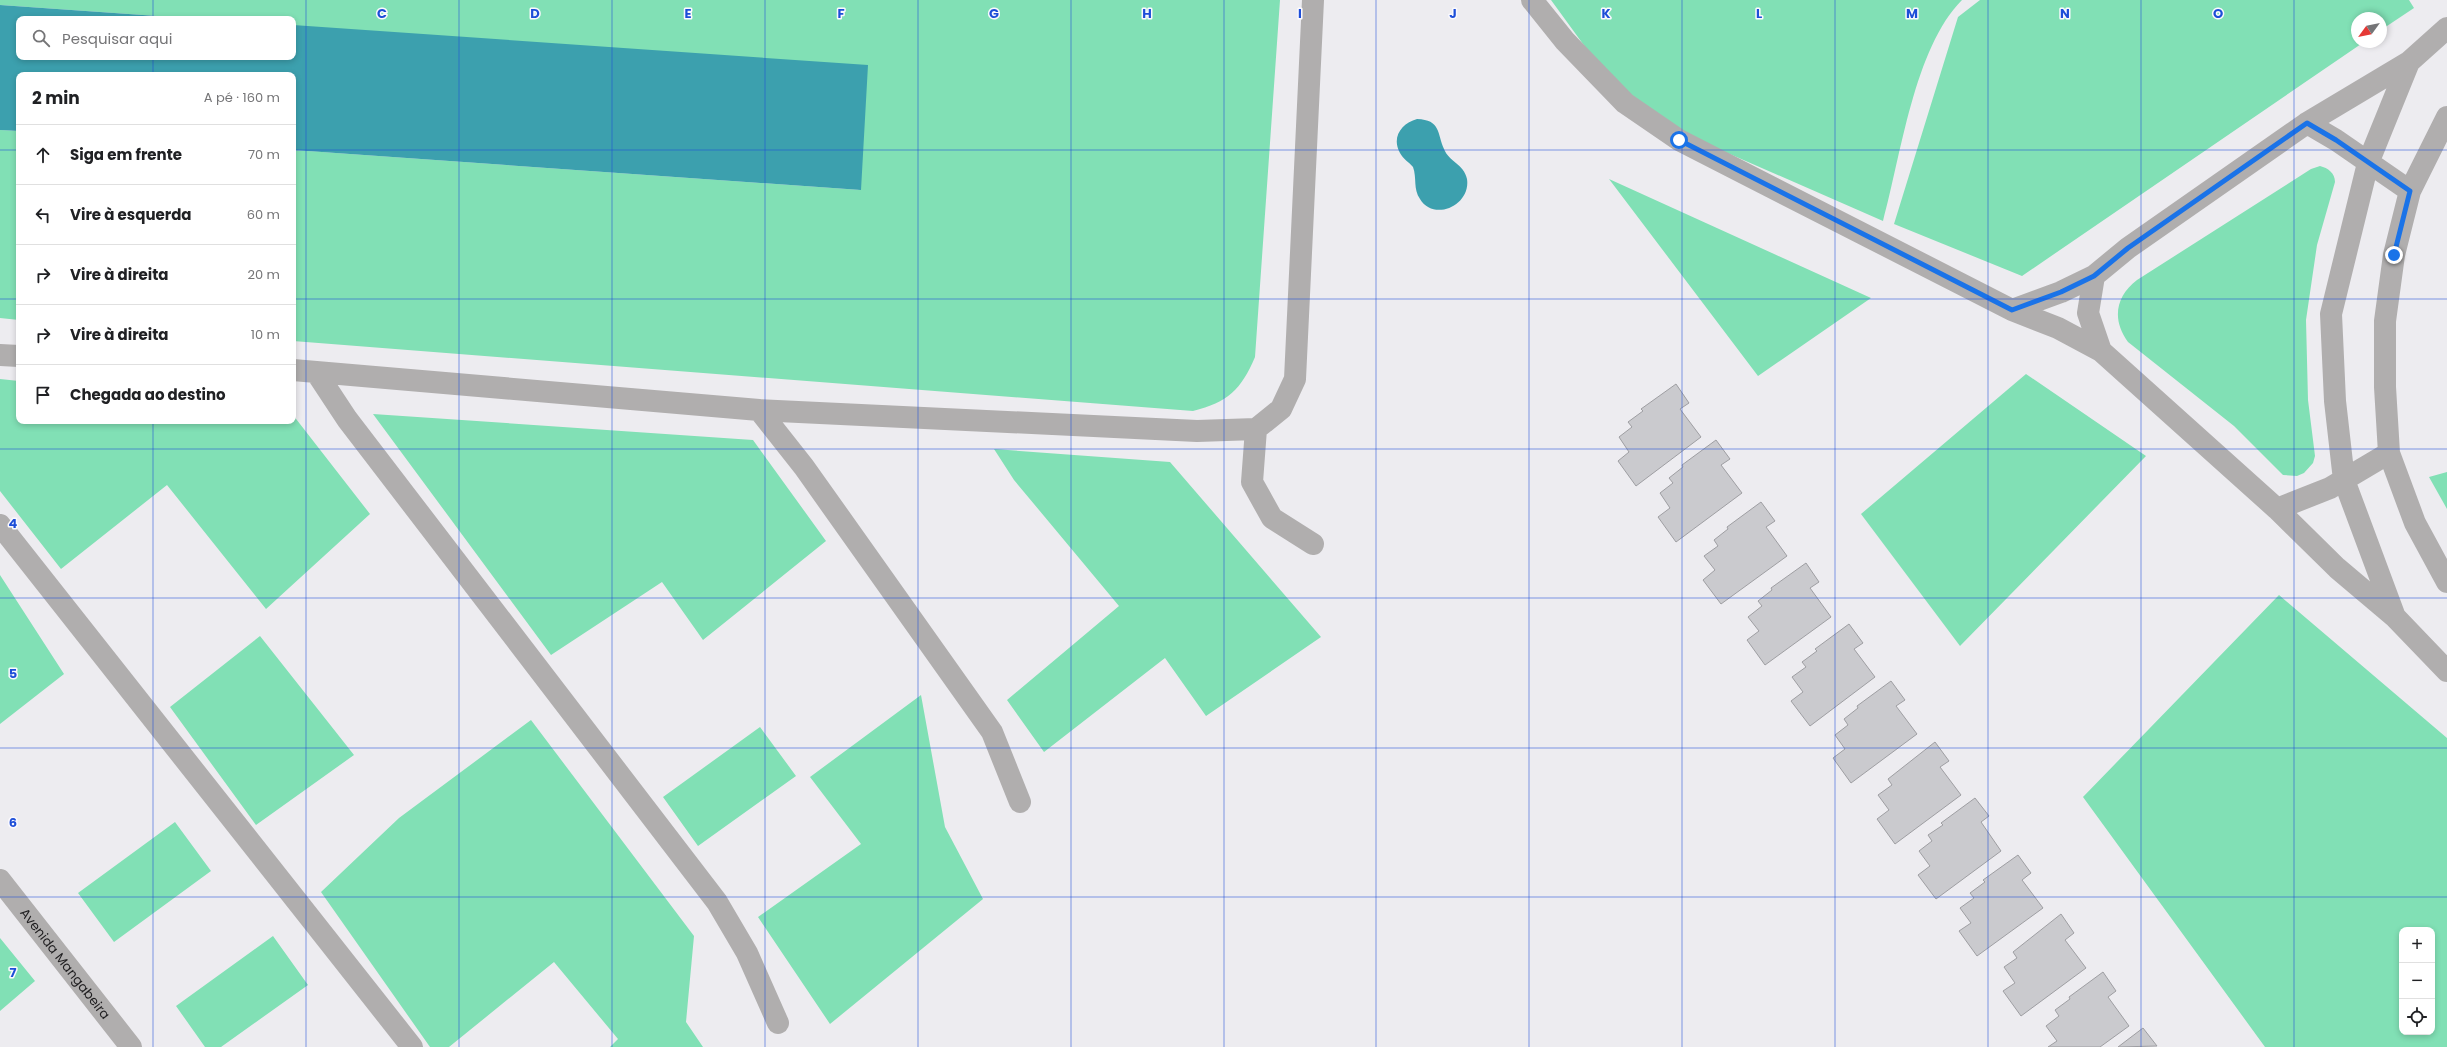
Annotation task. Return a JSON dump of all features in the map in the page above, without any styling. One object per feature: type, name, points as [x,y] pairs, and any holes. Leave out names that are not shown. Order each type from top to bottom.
[{"type":"street","points":[[296,370],[759,410],[1197,431],[1256,429],[1281,409],[1295,379],[1313,0]]},
{"type":"street","points":[[1532,0],[1565,41],[1625,103],[1679,140],[2012,310],[2058,328],[2101,351],[2277,509],[2336,568],[2395,617],[2447,671]]},
{"type":"street","points":[[2012,310],[2061,292],[2094,276],[2128,248],[2307,123],[2408,62],[2447,28]]},
{"type":"street","points":[[2395,617],[2344,480],[2335,401],[2331,314],[2368,163],[2408,62]]},
{"type":"street","points":[[2447,117],[2410,191],[2394,255],[2385,321],[2385,387],[2389,453],[2415,523],[2447,582]]},
{"type":"street","points":[[2307,123],[2336,140],[2410,191]]},
{"type":"street","points":[[2094,276],[2088,313],[2101,351]]},
{"type":"street","points":[[0,355],[16,356]]},
{"type":"street","points":[[316,372],[347,419],[718,902],[747,953],[778,1023]]},
{"type":"street","points":[[759,410],[804,467],[992,732],[1020,802]]},
{"type":"street","points":[[1256,429],[1252,482],[1272,518],[1313,544]]},
{"type":"street","points":[[2277,509],[2317,494],[2389,453]]},
{"type":"street","points":[[0,525],[412,1047]]},
{"type":"street","name":"Avenida Mangabeira","points":[[0,880],[132,1047]]},
{"type":"green space","points":[[0,0],[1280,0],[1255,357],[1244,378],[1232,393],[1224,399],[1193,411],[296,341],[296,150],[861,190],[296,26],[296,16],[157,16],[0,5]]},
{"type":"green space","points":[[1551,0],[1962,0],[1946,21],[1932,46],[1921,74],[1911,104],[1883,221],[1684,134],[1634,99],[1591,55]]},
{"type":"green space","points":[[1980,0],[2409,0],[2414,8],[2387,26],[2387,12],[2351,12],[2351,48],[2355,48],[2022,276],[1894,224],[1958,17]]},
{"type":"green space","points":[[0,130],[16,131],[16,320],[0,318]]},
{"type":"green space","points":[[2320,166],[2330,171],[2334,176],[2335,182],[2317,245],[2306,320],[2308,400],[2315,456],[2313,463],[2304,473],[2297,476],[2283,475],[2234,426],[2128,342],[2120,325],[2118,309],[2124,294],[2137,280],[2311,169]]},
{"type":"green space","points":[[1609,179],[1871,298],[1758,376]]},
{"type":"green space","points":[[2026,374],[2146,456],[1960,646],[1861,514]]},
{"type":"green space","points":[[0,379],[16,381],[16,424],[296,424],[296,419],[370,514],[266,609],[167,485],[61,569],[0,491]]},
{"type":"green space","points":[[373,414],[753,440],[826,541],[703,640],[662,582],[551,655]]},
{"type":"green space","points":[[994,449],[1170,462],[1321,637],[1206,716],[1165,658],[1044,752],[1007,700],[1119,606],[1014,480]]},
{"type":"green space","points":[[2447,472],[2447,509],[2429,477]]},
{"type":"green space","points":[[0,575],[64,674],[0,724]]},
{"type":"green space","points":[[2279,595],[2447,738],[2447,1047],[2265,1047],[2083,797]]},
{"type":"green space","points":[[260,636],[354,755],[256,825],[170,707]]},
{"type":"green space","points":[[921,695],[945,827],[983,899],[830,1024],[758,917],[861,844],[810,777]]},
{"type":"green space","points":[[531,720],[694,936],[686,1022],[703,1047],[610,1047],[618,1039],[554,962],[449,1047],[430,1047],[321,892],[399,818]]},
{"type":"green space","points":[[760,727],[796,776],[698,846],[663,797]]},
{"type":"green space","points":[[175,822],[211,871],[114,942],[78,893]]},
{"type":"green space","points":[[273,936],[308,985],[221,1047],[205,1047],[176,1006]]},
{"type":"green space","points":[[0,938],[35,981],[0,1011]]},
{"type":"water","points":[[0,5],[157,16],[16,16],[16,60],[296,60],[296,25],[868,65],[861,190],[296,150],[296,72],[16,72],[16,131],[0,130]]},
{"type":"water","points":[[1417,119],[1430,122],[1437,128],[1446,153],[1460,166],[1467,179],[1467,188],[1458,203],[1442,210],[1426,206],[1420,199],[1416,187],[1413,167],[1401,155],[1398,147],[1397,136],[1403,127]]},
{"type":"building","points":[[1676,384],[1689,403],[1680,409],[1701,437],[1636,486],[1618,461],[1629,452],[1619,437],[1632,427],[1628,422],[1643,411],[1641,409]]},
{"type":"building","points":[[1716,440],[1730,459],[1721,465],[1742,493],[1676,542],[1658,517],[1670,508],[1660,493],[1673,483],[1669,478],[1683,467],[1682,465]]},
{"type":"building","points":[[1761,502],[1775,521],[1766,527],[1787,556],[1721,604],[1703,580],[1715,570],[1704,556],[1718,546],[1714,540],[1728,529],[1727,527]]},
{"type":"building","points":[[1806,563],[1819,582],[1810,588],[1831,617],[1765,665],[1747,640],[1759,631],[1748,617],[1762,606],[1758,601],[1772,590],[1771,588]]},
{"type":"building","points":[[1849,624],[1863,643],[1854,649],[1875,677],[1810,726],[1791,701],[1803,692],[1792,677],[1806,667],[1802,662],[1817,651],[1815,649]]},
{"type":"building","points":[[1891,681],[1905,700],[1896,706],[1917,734],[1851,783],[1833,758],[1845,749],[1835,735],[1848,725],[1844,719],[1858,708],[1857,706]]},
{"type":"building","points":[[1935,742],[1949,761],[1940,767],[1961,795],[1895,844],[1877,819],[1889,810],[1878,795],[1892,785],[1888,779]]},
{"type":"building","points":[[1975,798],[1989,816],[1981,822],[2001,851],[1936,899],[1918,875],[1930,866],[1919,851],[1932,841],[1928,835],[1943,825],[1941,823]]},
{"type":"building","points":[[2018,855],[2031,873],[2022,880],[2043,908],[1977,956],[1959,931],[1971,923],[1960,908],[1974,898],[1970,893],[1985,882],[1983,880]]},
{"type":"building","points":[[2061,914],[2074,933],[2065,940],[2086,968],[2021,1016],[2003,991],[2015,983],[2004,967],[2017,958],[2013,952]]},
{"type":"building","points":[[2103,972],[2116,991],[2108,997],[2129,1026],[2100,1047],[2048,1047],[2057,1041],[2046,1026],[2059,1016],[2055,1010],[2070,999],[2069,997]]},
{"type":"building","points":[[2143,1028],[2157,1046],[2118,1047]]},
{"type":"route","points":[[1679,140],[2012,310],[2061,292],[2094,276],[2128,248],[2307,123],[2336,140],[2410,191],[2394,255]]}]
